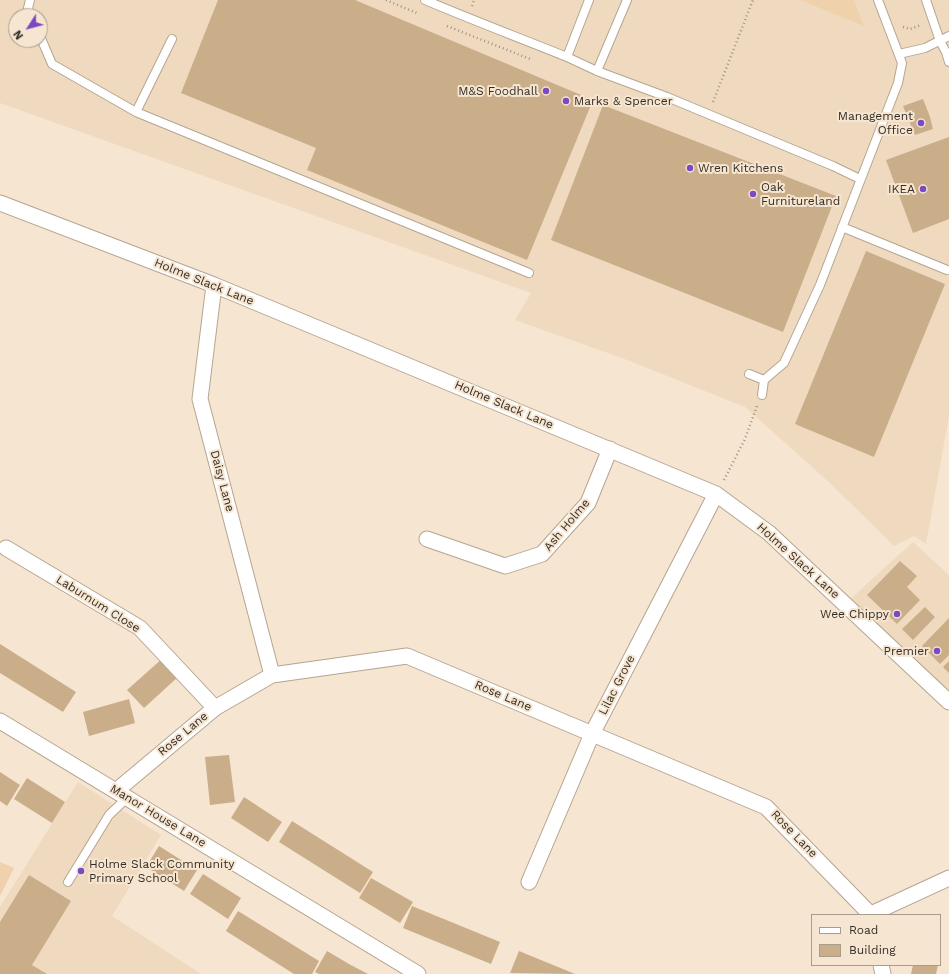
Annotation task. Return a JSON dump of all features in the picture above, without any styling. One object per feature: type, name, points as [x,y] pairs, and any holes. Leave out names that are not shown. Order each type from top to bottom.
[{"type":"street","name":"Holme Slack Lane","points":[[0,203],[214,285],[716,494],[769,533],[949,702]]},
{"type":"street","name":"Daisy Lane","points":[[214,285],[200,399],[272,675]]},
{"type":"street","name":"Ash Holme","points":[[427,539],[505,566],[542,554],[588,503],[610,449]]},
{"type":"street","name":"Lilac Grove","points":[[529,882],[592,734],[716,494]]},
{"type":"street","name":"Laburnum Close","points":[[6,548],[140,628],[215,708]]},
{"type":"street","name":"Rose Lane","points":[[122,794],[215,708],[272,675],[407,656],[766,807],[871,914]]},
{"type":"street","name":"Manor House Lane","points":[[0,720],[418,974]]},
{"type":"street","points":[[871,914],[949,878]]},
{"type":"lane","points":[[425,0],[596,71],[667,97],[833,166],[860,179]]},
{"type":"lane","points":[[567,58],[589,0]]},
{"type":"lane","points":[[596,71],[627,0]]},
{"type":"lane","points":[[762,395],[764,380],[784,363],[820,285],[898,83],[902,63],[878,0]]},
{"type":"lane","points":[[926,0],[949,62]]},
{"type":"lane","points":[[899,54],[925,48],[949,36]]},
{"type":"lane","points":[[136,112],[172,39]]},
{"type":"lane","points":[[45,48],[52,64],[136,112],[530,273]]},
{"type":"lane","points":[[842,226],[947,270]]},
{"type":"lane","points":[[749,374],[764,380]]},
{"type":"lane","points":[[68,882],[122,794]]},
{"type":"path","points":[[708,115],[753,0]]},
{"type":"path","points":[[716,494],[744,439],[762,395]]},
{"type":"shaded area","points":[[0,0],[949,0],[949,416],[926,544],[914,536],[894,546],[831,484],[745,407],[622,358],[515,320],[531,293],[0,103]]},
{"type":"shaded area","points":[[800,0],[854,0],[864,26],[805,2]]},
{"type":"shaded area","points":[[913,542],[949,575],[949,697],[848,601]]},
{"type":"shaded area","name":"Holme Slack Community Primary School","points":[[78,782],[161,835],[112,916],[201,974],[0,974],[0,907]]},
{"type":"shaded area","points":[[0,862],[14,868],[0,896]]},
{"type":"building","points":[[218,0],[355,0],[593,100],[527,260],[307,170],[316,148],[181,93]]},
{"type":"building","name":"Management Office","points":[[923,99],[933,129],[915,135],[903,106]]},
{"type":"building","points":[[603,105],[836,196],[783,332],[551,240]]},
{"type":"building","name":"IKEA","points":[[949,137],[949,219],[913,233],[886,160]]},
{"type":"building","points":[[866,251],[945,284],[874,457],[795,424]]},
{"type":"building","points":[[900,561],[917,576],[907,587],[920,600],[897,624],[867,595]]},
{"type":"building","points":[[925,607],[935,617],[913,640],[902,629]]},
{"type":"building","points":[[949,618],[949,655],[940,664],[922,646]]},
{"type":"building","points":[[0,644],[76,692],[63,712],[0,673]]},
{"type":"building","points":[[163,658],[179,676],[144,708],[127,690]]},
{"type":"building","points":[[949,661],[949,673],[943,667]]},
{"type":"building","points":[[129,699],[135,723],[89,736],[83,712]]},
{"type":"building","points":[[229,755],[235,802],[210,805],[205,757]]},
{"type":"building","points":[[0,772],[20,785],[7,806],[0,801]]},
{"type":"building","points":[[27,778],[65,802],[52,823],[14,799]]},
{"type":"building","points":[[244,797],[282,822],[268,842],[231,818]]},
{"type":"building","points":[[292,821],[373,872],[360,893],[279,842]]},
{"type":"building","points":[[159,846],[197,870],[184,891],[146,867]]},
{"type":"building","points":[[203,874],[241,898],[228,919],[190,894]]},
{"type":"building","name":"Holme Slack Community Primary School","points":[[29,875],[71,901],[32,965],[47,974],[0,974],[0,922]]},
{"type":"building","points":[[371,878],[413,902],[400,923],[359,898]]},
{"type":"building","points":[[412,906],[500,942],[491,964],[403,928]]},
{"type":"building","points":[[238,911],[319,961],[312,974],[294,974],[226,931]]},
{"type":"building","points":[[327,951],[368,974],[319,974],[315,972]]},
{"type":"building","points":[[519,951],[575,974],[510,973]]},
{"type":"building","points":[[913,966],[938,966],[936,974],[911,974]]},
{"type":"place","name":"M&S Foodhall","points":[[546,91]]},
{"type":"place","name":"Marks & Spencer","points":[[566,101]]},
{"type":"place","name":"Management Office","points":[[921,123]]},
{"type":"place","name":"Wren Kitchens","points":[[690,168]]},
{"type":"place","name":"IKEA","points":[[923,189]]},
{"type":"place","name":"Oak Furnitureland","points":[[753,194]]},
{"type":"place","name":"Wee Chippy","points":[[897,614]]},
{"type":"place","name":"Premier","points":[[937,651]]},
{"type":"place","name":"Holme Slack Community Primary School","points":[[81,871]]}]
